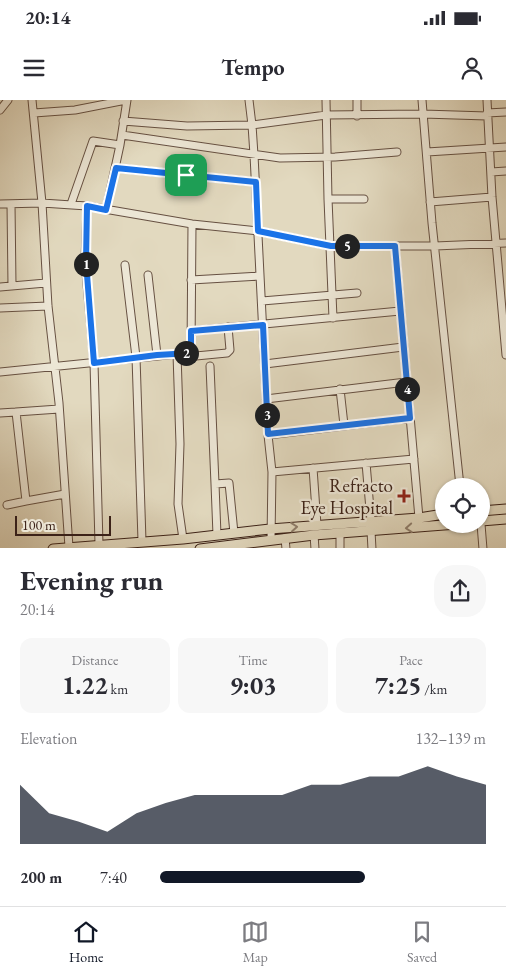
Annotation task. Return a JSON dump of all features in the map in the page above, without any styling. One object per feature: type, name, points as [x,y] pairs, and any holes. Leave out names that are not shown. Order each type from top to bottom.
[{"type":"main road","points":[[490,510],[506,509]]},
{"type":"main road","points":[[53,548],[184,539],[270,529],[435,515]]},
{"type":"main road","points":[[490,522],[506,519]]},
{"type":"main road","points":[[200,548],[261,545],[271,540],[284,538],[435,526]]},
{"type":"street","points":[[0,110],[8,100]]},
{"type":"street","points":[[32,100],[42,203],[48,306],[59,409],[65,494],[72,548]]},
{"type":"street","points":[[34,113],[75,110],[126,100],[122,135],[106,210]]},
{"type":"street","points":[[249,100],[256,182],[266,399],[272,472],[271,540]]},
{"type":"street","points":[[326,100],[333,318]]},
{"type":"street","points":[[357,116],[358,100]]},
{"type":"street","points":[[422,100],[430,202],[459,478]]},
{"type":"street","points":[[487,100],[492,197],[503,295],[506,355]]},
{"type":"street","points":[[123,121],[187,126],[252,125],[326,115],[487,114],[506,112]]},
{"type":"street","points":[[122,135],[280,158],[397,152]]},
{"type":"street","points":[[70,204],[92,141],[120,144]]},
{"type":"street","points":[[427,152],[506,147]]},
{"type":"street","points":[[116,168],[256,182]]},
{"type":"street","points":[[491,172],[506,171]]},
{"type":"street","points":[[430,202],[492,197]]},
{"type":"street","points":[[328,199],[364,199]]},
{"type":"street","points":[[0,204],[42,203],[87,206],[192,224],[258,231],[331,246],[435,246],[506,243]]},
{"type":"street","points":[[12,204],[12,285]]},
{"type":"street","points":[[87,206],[86,262],[94,363],[99,544]]},
{"type":"street","points":[[191,353],[192,224]]},
{"type":"street","points":[[395,246],[419,518]]},
{"type":"street","points":[[125,265],[136,357],[142,541]]},
{"type":"street","points":[[148,275],[157,355]]},
{"type":"street","points":[[191,280],[260,276]]},
{"type":"street","points":[[0,286],[46,283]]},
{"type":"street","points":[[262,301],[357,293]]},
{"type":"street","points":[[0,308],[48,306]]},
{"type":"street","points":[[191,331],[400,311]]},
{"type":"street","points":[[0,372],[157,355],[191,353],[196,356],[227,353],[230,350],[228,328]]},
{"type":"street","points":[[265,364],[403,347]]},
{"type":"street","points":[[177,354],[180,444],[178,504],[184,539]]},
{"type":"street","points":[[210,366],[217,535]]},
{"type":"street","points":[[266,399],[406,382]]},
{"type":"street","points":[[340,389],[344,425]]},
{"type":"street","points":[[0,413],[59,409]]},
{"type":"street","points":[[16,412],[26,501]]},
{"type":"street","points":[[268,434],[410,418]]},
{"type":"street","points":[[272,472],[414,459]]},
{"type":"street","points":[[366,463],[371,521]]},
{"type":"street","points":[[313,468],[317,525]]},
{"type":"street","points":[[216,484],[230,483],[234,533]]},
{"type":"street","points":[[7,505],[65,494]]},
{"type":"street","points":[[371,531],[372,548]]},
{"type":"street","points":[[482,533],[483,548]]},
{"type":"street","points":[[340,534],[340,548]]},
{"type":"street","points":[[314,535],[315,548]]},
{"type":"street","points":[[284,538],[286,548]]},
{"type":"place","name":"Refracto Eye Hospital","points":[[404,496]]},
{"type":"route","points":[[116,168],[186,175],[256,182],[258,231],[331,246],[395,246],[410,418],[268,434],[263,325],[191,331],[191,353],[94,363],[86,262],[87,206],[106,210],[116,168]]}]
